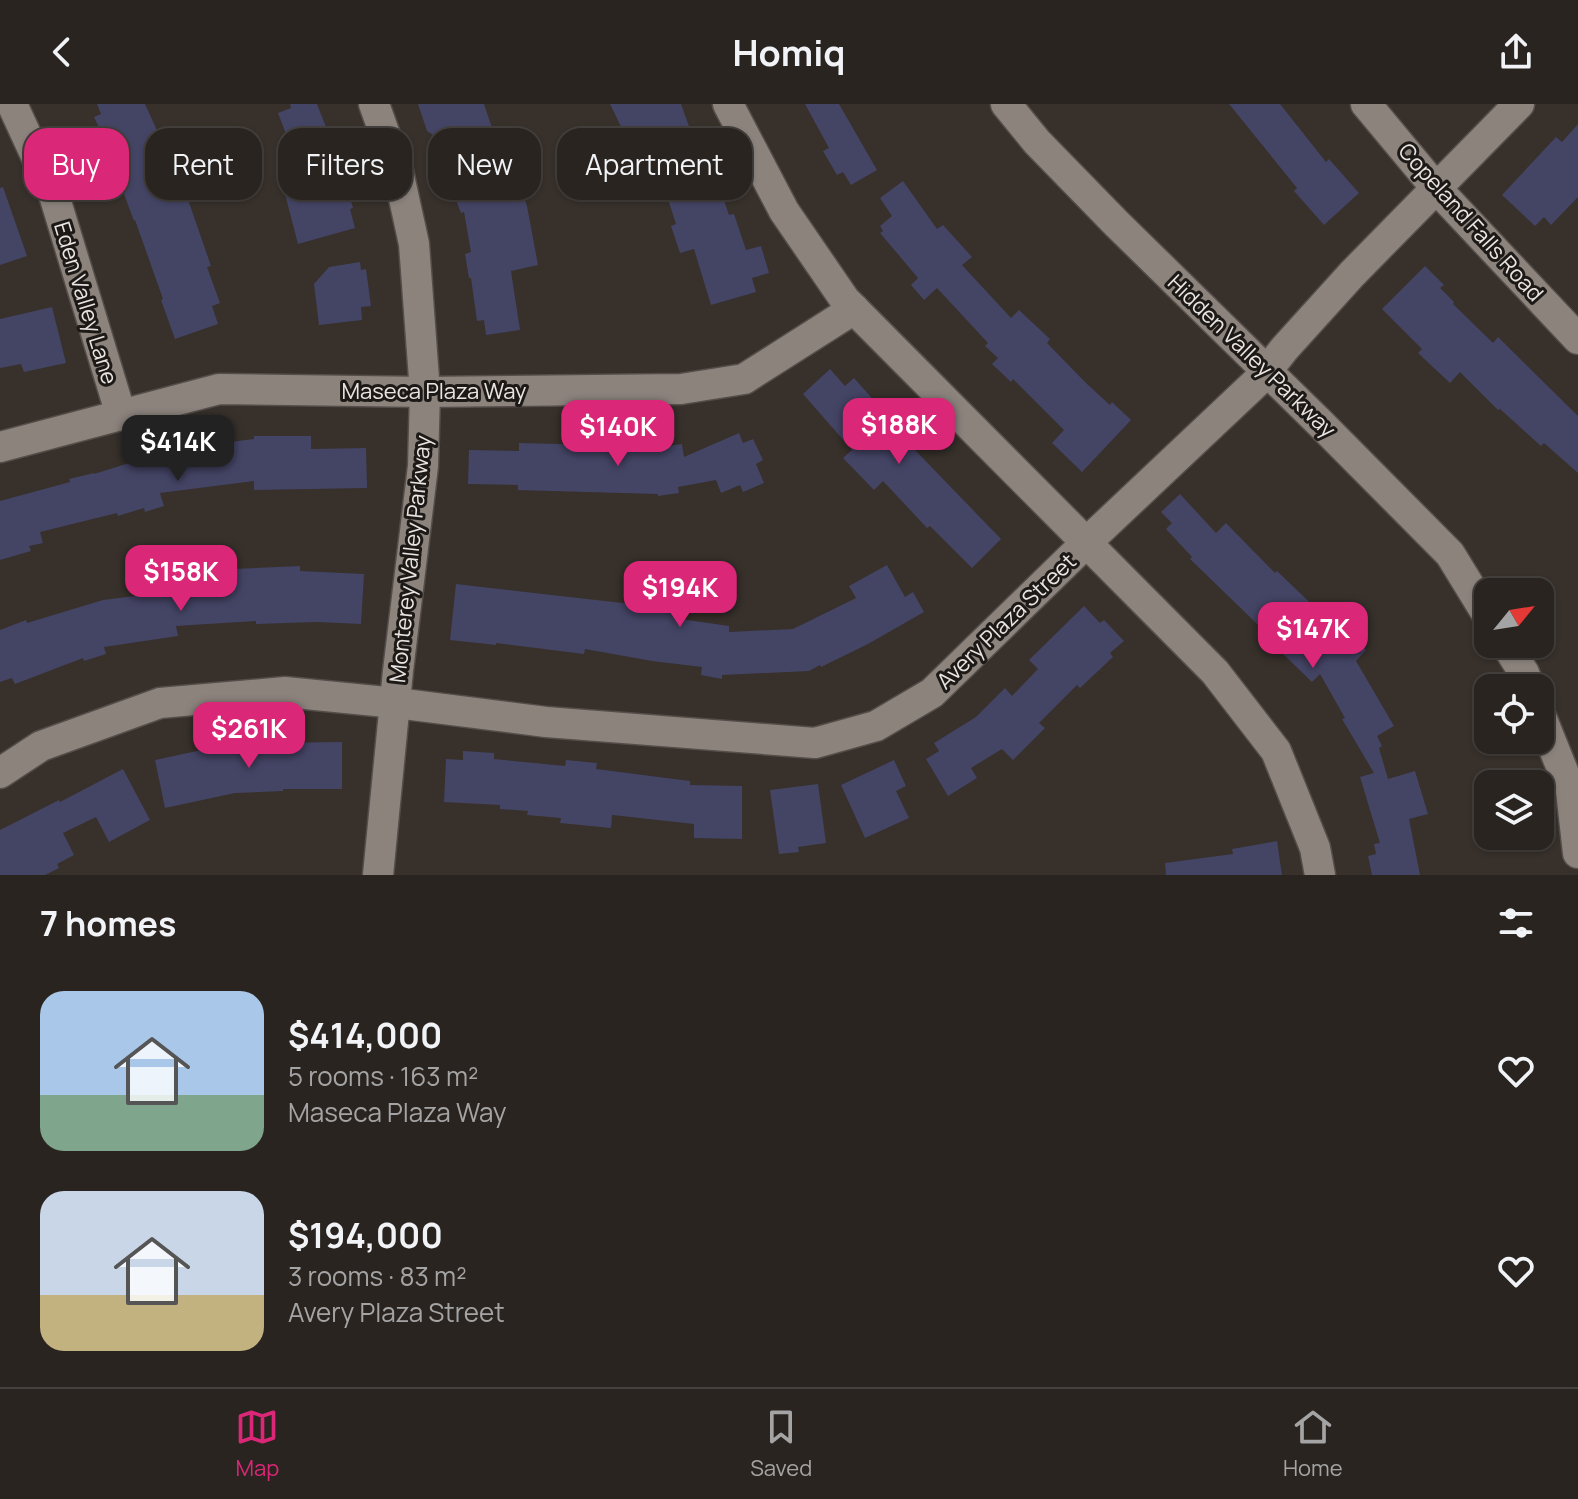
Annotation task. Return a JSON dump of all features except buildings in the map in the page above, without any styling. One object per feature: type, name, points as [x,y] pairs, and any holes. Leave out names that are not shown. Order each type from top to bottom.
[{"type":"street","name":"Eden Valley Lane","points":[[12,104],[54,195],[121,415]]},
{"type":"street","name":"Monterey Valley Parkway","points":[[374,104],[398,171],[414,244],[425,392],[423,466],[398,671],[378,875]]},
{"type":"street","points":[[728,104],[784,211],[845,300],[1215,672],[1276,751],[1315,848],[1320,875]]},
{"type":"street","name":"Hidden Valley Parkway","points":[[1006,104],[1037,142],[1096,203],[1450,554],[1474,593]]},
{"type":"street","name":"Copeland Falls Road","points":[[1366,104],[1436,188],[1578,339]]},
{"type":"street","name":"Avery Plaza Street","points":[[0,773],[41,746],[160,703],[285,692],[546,722],[815,743],[876,726],[932,693],[1267,371],[1352,274],[1519,104]]},
{"type":"street","name":"Maseca Plaza Way","points":[[0,447],[219,389],[425,392],[681,389],[744,379],[854,309]]},
{"type":"street","points":[[1554,749],[1571,791],[1578,853]]}]
